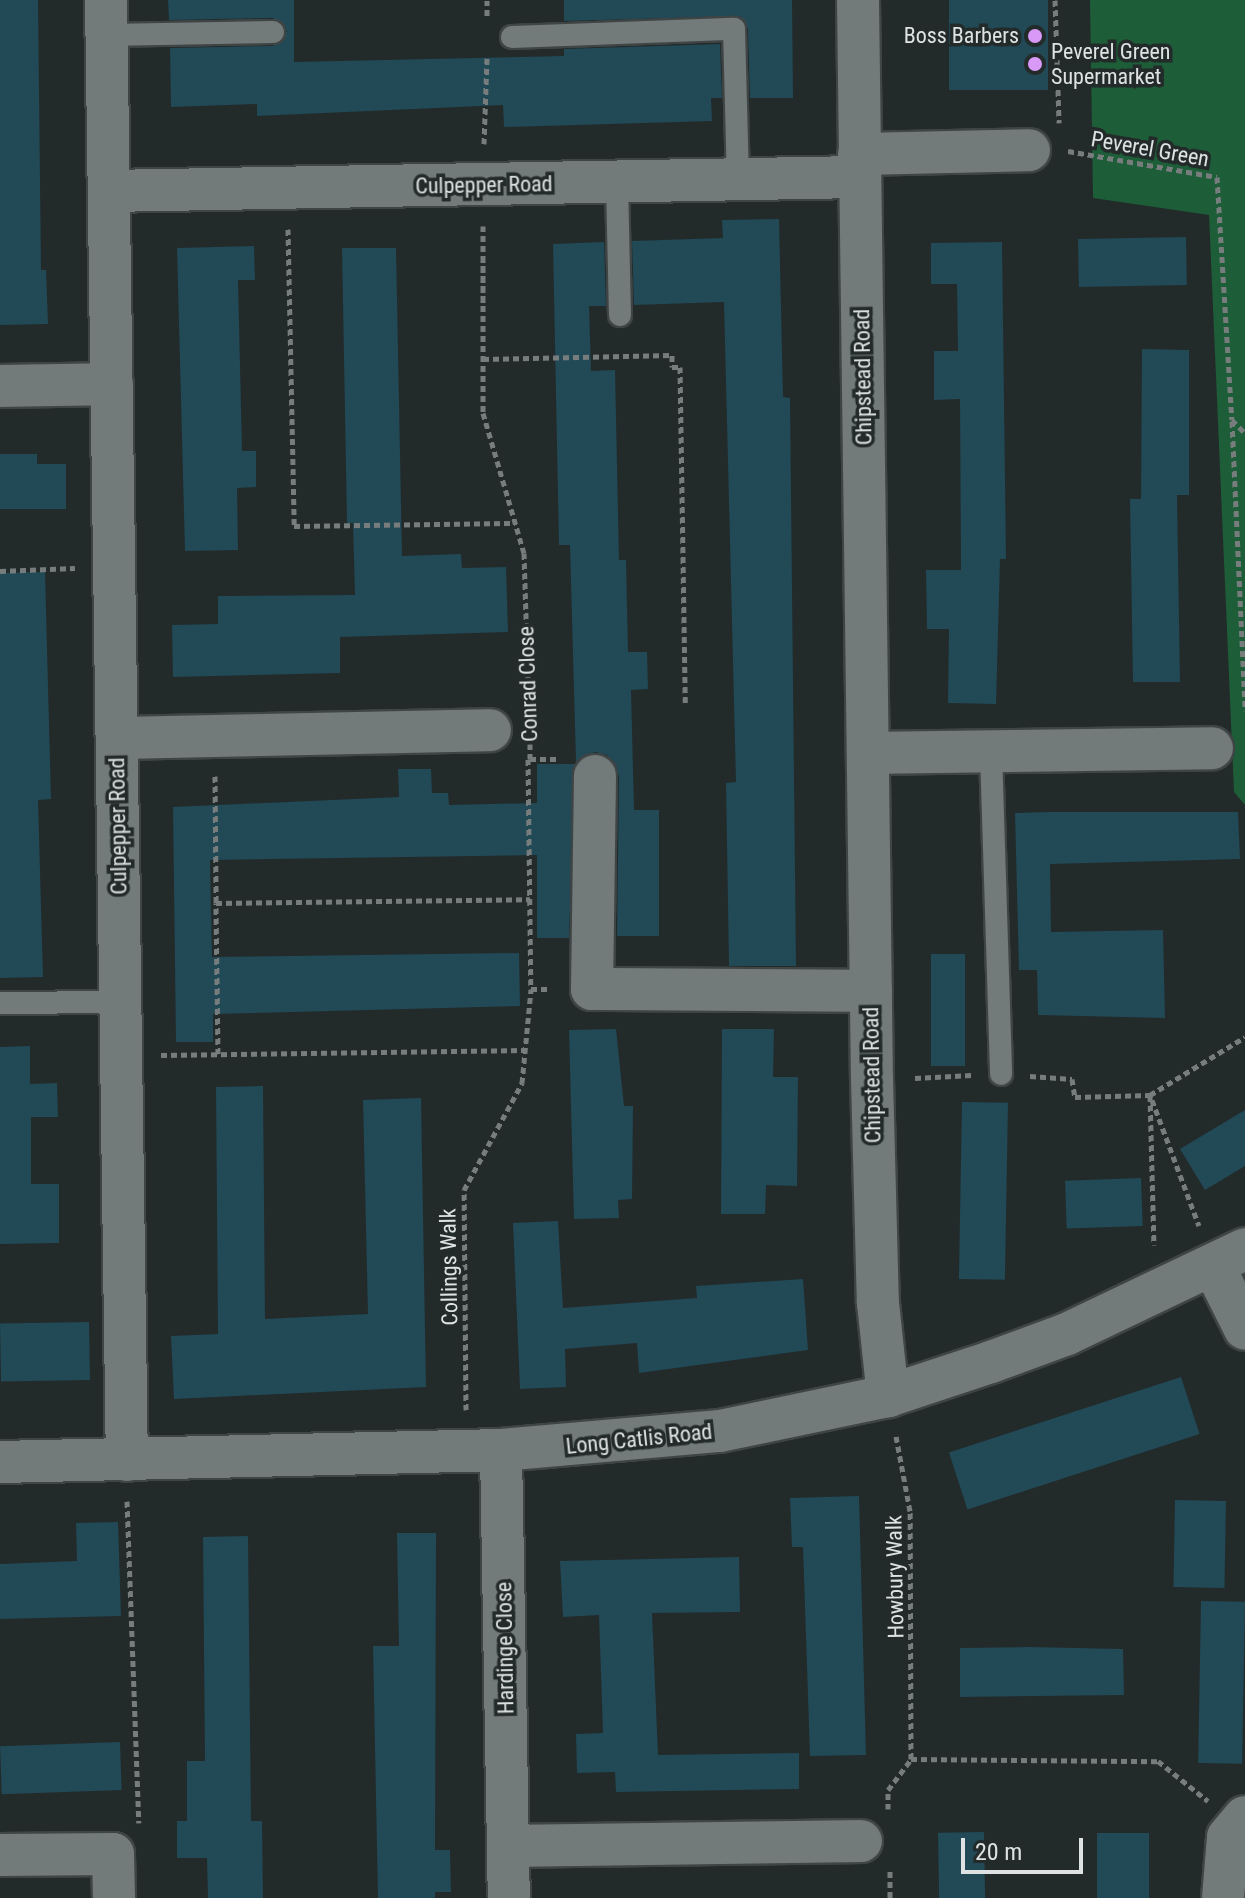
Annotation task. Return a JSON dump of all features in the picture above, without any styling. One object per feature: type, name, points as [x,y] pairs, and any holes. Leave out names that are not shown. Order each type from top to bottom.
[{"type":"street","name":"Chipstead Road","points":[[858,0],[872,1079],[878,1303],[888,1396]]},
{"type":"street","name":"Culpepper Road","points":[[106,17],[127,1460]]},
{"type":"street","name":"Culpepper Road","points":[[109,191],[738,179],[1050,144]]},
{"type":"street","points":[[0,386],[112,384]]},
{"type":"street","name":"Conrad Close","points":[[117,738],[490,730]]},
{"type":"street","points":[[868,753],[1212,748]]},
{"type":"street","points":[[595,776],[592,989],[871,991]]},
{"type":"street","points":[[1230,1258],[1245,1329]]},
{"type":"street","name":"Long Catlis Road","points":[[0,1462],[483,1450],[720,1431],[888,1396],[1054,1339],[1230,1258]]},
{"type":"street","name":"Hardinge Close","points":[[483,1450],[509,1846],[509,1898]]},
{"type":"street","points":[[1223,1898],[1224,1860],[1241,1820]]},
{"type":"street","points":[[509,1846],[879,1836]]},
{"type":"street","points":[[0,1855],[113,1854],[114,1898]]},
{"type":"lane","points":[[106,17],[273,32]]},
{"type":"lane","points":[[512,37],[734,29],[738,179]]},
{"type":"lane","points":[[617,183],[620,315]]},
{"type":"lane","points":[[991,752],[1001,1074]]},
{"type":"lane","points":[[0,1003],[119,1002]]},
{"type":"path","points":[[487,0],[487,25]]},
{"type":"path","name":"Peverel Green","points":[[1055,0],[1050,144],[1217,177],[1232,420]]},
{"type":"path","name":"Conrad Close","points":[[487,52],[483,184],[483,413],[524,553],[530,759],[596,758],[595,776]]},
{"type":"path","points":[[287,188],[294,526],[515,523]]},
{"type":"path","points":[[483,359],[672,355],[672,367],[680,367],[685,703]]},
{"type":"path","points":[[1232,420],[1245,433]]},
{"type":"path","points":[[1232,420],[1245,711]]},
{"type":"path","points":[[0,571],[114,567]]},
{"type":"path","points":[[215,736],[218,1054]]},
{"type":"path","name":"Collings Walk","points":[[483,1450],[464,1190],[522,1083],[528,1050],[531,989],[530,759]]},
{"type":"path","points":[[216,903],[530,899]]},
{"type":"path","points":[[531,989],[592,989]]},
{"type":"path","points":[[872,1079],[1001,1074],[1072,1079],[1075,1097],[1150,1095],[1245,1037]]},
{"type":"path","points":[[121,1056],[528,1050]]},
{"type":"path","points":[[1150,1095],[1230,1258]]},
{"type":"path","points":[[1150,1095],[1156,1294]]},
{"type":"path","name":"Howbury Walk","points":[[888,1396],[910,1511],[911,1759]]},
{"type":"path","points":[[113,1854],[139,1826],[127,1460]]},
{"type":"path","points":[[890,1898],[879,1836],[888,1790],[911,1759],[1158,1761],[1241,1820]]},
{"type":"green space","points":[[1090,0],[1245,0],[1245,805],[1234,792],[1209,215],[1093,198]]},
{"type":"building","points":[[0,0],[38,0],[41,270],[46,270],[48,324],[0,325]]},
{"type":"building","points":[[168,0],[294,0],[294,62],[564,56],[564,49],[720,44],[722,98],[711,98],[712,121],[504,127],[503,105],[257,116],[257,104],[171,107],[170,48],[273,46],[287,31],[273,18],[169,20]]},
{"type":"building","points":[[564,0],[792,0],[793,98],[750,98],[748,29],[740,16],[564,21]]},
{"type":"building","points":[[949,0],[1048,0],[1048,90],[949,90]]},
{"type":"building","points":[[779,219],[783,397],[790,398],[796,966],[729,966],[726,783],[736,782],[724,302],[634,305],[632,241],[723,238],[722,220]]},
{"type":"building","points":[[1186,237],[1187,285],[1079,287],[1078,239]]},
{"type":"building","points":[[604,242],[606,306],[589,306],[591,371],[615,370],[619,560],[626,560],[628,652],[647,652],[648,689],[631,690],[634,810],[659,810],[659,936],[617,936],[619,776],[607,755],[595,752],[576,762],[570,545],[559,545],[553,244]]},
{"type":"building","points":[[1002,242],[1006,559],[1000,559],[996,704],[948,703],[949,629],[927,629],[926,570],[961,570],[960,399],[934,400],[934,351],[958,351],[957,284],[931,284],[931,243]]},
{"type":"building","points":[[254,246],[255,280],[238,280],[242,451],[256,451],[256,487],[237,488],[238,550],[185,551],[177,248]]},
{"type":"building","points":[[342,248],[396,248],[402,556],[461,554],[462,568],[506,567],[508,632],[340,637],[340,673],[173,677],[172,625],[218,624],[218,596],[355,595],[353,523],[347,523]]},
{"type":"building","points":[[1142,349],[1189,350],[1189,495],[1177,495],[1180,682],[1133,682],[1130,499],[1141,499]]},
{"type":"building","points":[[0,454],[37,454],[37,464],[66,464],[66,509],[0,509]]},
{"type":"building","points":[[45,572],[51,799],[38,800],[43,977],[0,978],[0,573]]},
{"type":"building","points":[[537,764],[575,764],[569,938],[537,938],[537,855],[210,860],[212,957],[519,953],[520,1006],[213,1014],[213,1042],[176,1042],[173,807],[399,797],[398,769],[431,769],[432,793],[448,793],[449,805],[537,803]]},
{"type":"building","points":[[1238,812],[1240,859],[1050,864],[1051,932],[1163,930],[1165,1018],[1038,1015],[1037,970],[1019,970],[1015,813]]},
{"type":"building","points":[[931,954],[965,954],[965,1066],[931,1066]]},
{"type":"building","points":[[616,1029],[624,1106],[633,1106],[632,1199],[618,1200],[619,1218],[574,1219],[569,1030]]},
{"type":"building","points":[[722,1029],[774,1029],[773,1077],[798,1077],[797,1186],[766,1185],[765,1214],[721,1214]]},
{"type":"building","points":[[30,1046],[30,1084],[57,1083],[58,1117],[31,1117],[31,1184],[59,1184],[59,1243],[0,1244],[0,1047]]},
{"type":"building","points":[[263,1086],[265,1319],[368,1314],[363,1100],[421,1098],[426,1387],[174,1399],[171,1336],[218,1334],[216,1087]]},
{"type":"building","points":[[962,1102],[1008,1103],[1005,1280],[959,1279]]},
{"type":"building","points":[[1245,1110],[1245,1166],[1205,1190],[1180,1149]]},
{"type":"building","points":[[1141,1178],[1143,1226],[1067,1229],[1065,1181]]},
{"type":"building","points":[[558,1221],[563,1308],[697,1298],[696,1286],[803,1279],[808,1350],[639,1373],[637,1343],[565,1349],[566,1387],[520,1389],[513,1223]]},
{"type":"building","points":[[89,1322],[90,1380],[1,1382],[0,1324]]},
{"type":"building","points":[[1181,1377],[1200,1434],[967,1509],[949,1452]]},
{"type":"building","points":[[859,1496],[866,1755],[810,1756],[803,1547],[792,1547],[790,1498]]},
{"type":"building","points":[[1175,1500],[1226,1501],[1224,1588],[1173,1587]]},
{"type":"building","points":[[118,1522],[121,1616],[0,1619],[0,1564],[77,1561],[76,1523]]},
{"type":"building","points":[[397,1533],[436,1533],[435,1850],[450,1850],[451,1892],[435,1892],[435,1898],[378,1898],[373,1646],[399,1646]]},
{"type":"building","points":[[248,1536],[251,1821],[262,1821],[263,1898],[208,1898],[207,1858],[177,1858],[177,1821],[187,1821],[187,1761],[205,1761],[203,1537]]},
{"type":"building","points":[[739,1557],[740,1612],[652,1613],[658,1755],[799,1753],[799,1789],[616,1792],[615,1772],[577,1773],[576,1734],[603,1733],[599,1615],[563,1617],[560,1561]]},
{"type":"building","points":[[1201,1601],[1245,1602],[1242,1764],[1198,1763]]},
{"type":"building","points":[[960,1648],[1123,1649],[1124,1695],[960,1697]]},
{"type":"building","points":[[120,1742],[122,1790],[2,1794],[0,1746]]},
{"type":"building","points":[[984,1832],[985,1898],[939,1898],[938,1833]]},
{"type":"building","points":[[1097,1833],[1149,1833],[1149,1898],[1097,1898]]},
{"type":"place","name":"Boss Barbers","points":[[1035,36]]},
{"type":"place","name":"Peverel Green Supermarket","points":[[1035,64]]}]
